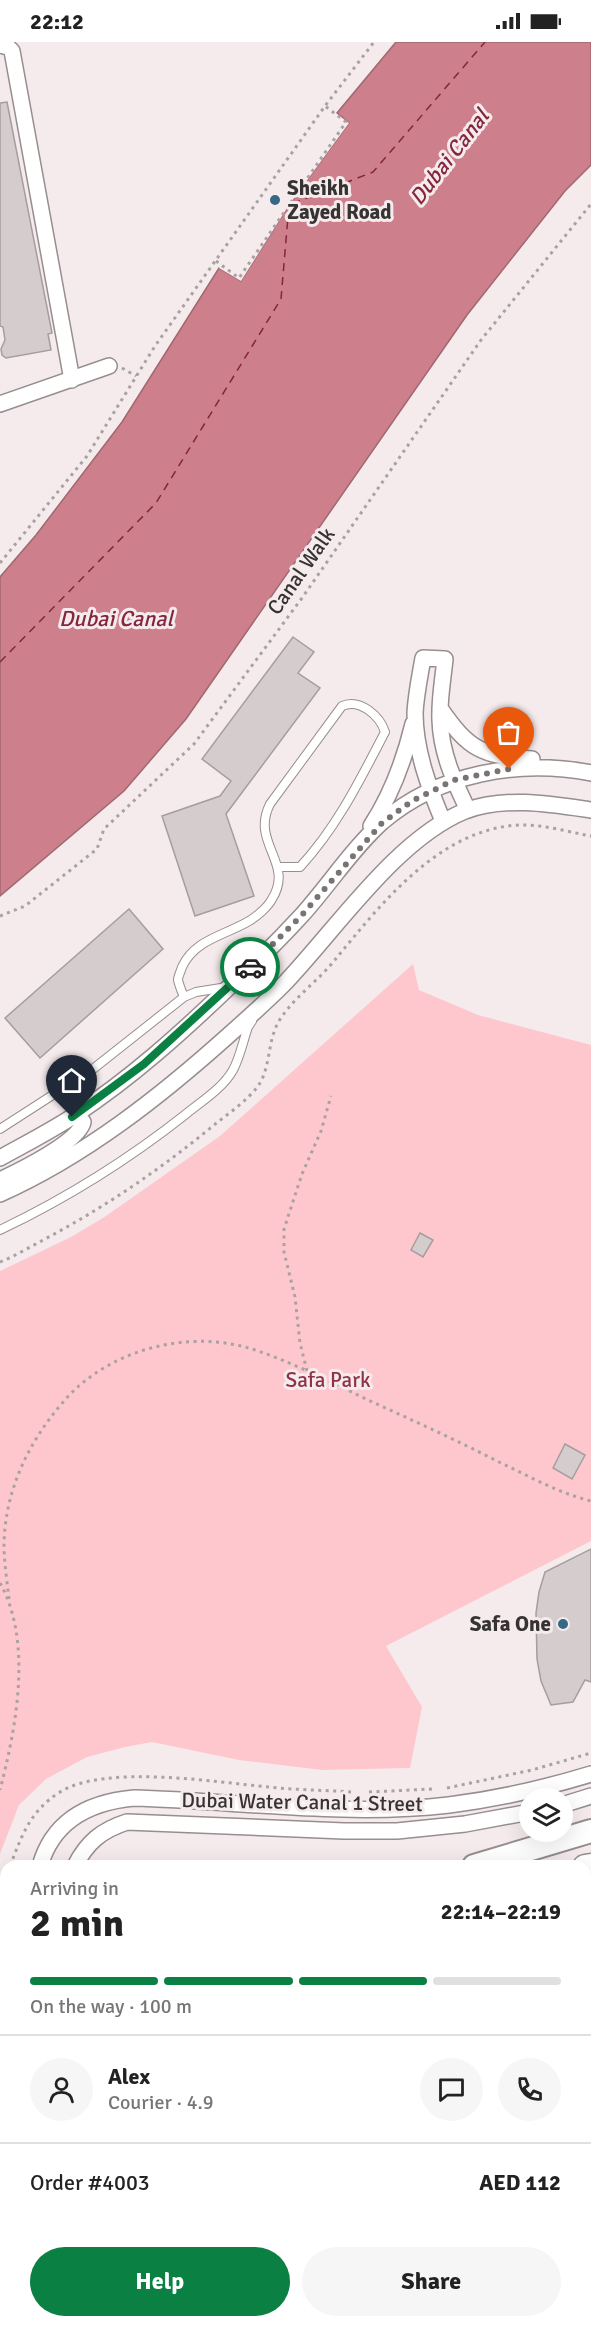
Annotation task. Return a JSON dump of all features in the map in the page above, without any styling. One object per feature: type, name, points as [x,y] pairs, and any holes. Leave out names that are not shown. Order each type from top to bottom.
[{"type":"main road","points":[[494,1860],[591,1831]]},
{"type":"street","points":[[0,45],[12,51],[72,380]]},
{"type":"street","points":[[0,404],[109,366]]},
{"type":"street","points":[[354,853],[384,806],[406,754],[415,715],[423,658],[445,659],[440,708],[442,740],[454,780],[468,810]]},
{"type":"street","points":[[440,708],[465,740],[479,749],[507,758],[543,759],[591,773]]},
{"type":"street","points":[[415,715],[421,756],[430,791],[443,821]]},
{"type":"street","points":[[0,1158],[72,1117],[144,1064],[231,986],[301,916],[382,823],[412,801],[454,780],[521,767],[564,767]]},
{"type":"street","points":[[0,1194],[59,1164],[134,1114],[193,1068],[264,1004],[305,962],[382,873],[420,837],[443,821],[468,810],[499,804],[542,802],[591,810]]},
{"type":"street","points":[[0,1180],[50,1153],[76,1135],[82,1128],[83,1122],[80,1118],[72,1117]]},
{"type":"street","name":"Dubai Water Canal 1 Street","points":[[42,1860],[55,1835],[71,1819],[90,1807],[112,1800],[135,1798],[400,1808],[449,1804],[504,1795],[555,1785],[591,1774]]},
{"type":"street","points":[[573,1802],[591,1796]]},
{"type":"street","name":"Dubai Water Canal 1 Street","points":[[78,1860],[82,1851],[94,1838],[110,1828],[127,1822],[372,1831],[465,1824],[519,1814]]},
{"type":"lane","points":[[184,997],[178,978],[193,951],[217,935],[250,921],[271,901],[279,885],[278,867],[263,828],[264,816],[270,804],[342,706],[358,704],[376,716],[385,732],[343,812],[315,850],[300,867],[278,867]]},
{"type":"lane","points":[[0,1129],[93,1069],[184,997],[196,992],[231,986]]},
{"type":"lane","points":[[0,1230],[45,1209],[100,1177],[155,1139],[207,1097],[232,1072],[248,1027],[264,1004]]},
{"type":"path","points":[[0,563],[87,456],[155,346],[325,106],[374,42]]},
{"type":"path","points":[[216,261],[239,278],[346,122],[325,106]]},
{"type":"path","name":"Canal Walk","points":[[0,916],[25,906],[97,849],[104,829],[194,744],[308,588],[481,340],[591,204]]},
{"type":"path","points":[[0,1262],[75,1223],[123,1193],[179,1154],[248,1097],[260,1084],[270,1044],[280,1020],[326,971],[367,921],[421,867],[471,835],[495,828],[520,825],[591,836]]},
{"type":"path","points":[[307,1371],[300,1343],[295,1297],[284,1252],[284,1229],[302,1174],[321,1131],[331,1096]]},
{"type":"path","points":[[0,1790],[12,1745],[18,1692],[17,1639],[9,1599],[4,1544],[9,1502],[22,1461],[44,1424],[73,1390],[123,1357],[165,1344],[210,1342],[253,1349],[307,1371],[544,1485],[591,1501]]},
{"type":"path","points":[[0,1583],[9,1599]]},
{"type":"path","points":[[444,1789],[532,1770],[591,1753]]},
{"type":"path","points":[[12,1860],[28,1821],[42,1805],[59,1792],[92,1779],[186,1779],[270,1788],[362,1793],[432,1789]]},
{"type":"green space","name":"Safa Park","points":[[413,964],[419,990],[478,1015],[591,1045],[591,1541],[386,1646],[422,1707],[410,1768],[322,1770],[239,1760],[152,1742],[125,1747],[87,1757],[46,1779],[19,1805],[0,1854],[0,1271],[71,1237],[103,1218],[220,1136]]},
{"type":"water","name":"Dubai Canal","points":[[396,42],[591,42],[591,165],[565,191],[467,315],[186,719],[124,791],[0,896],[0,577],[36,535],[122,422],[219,268],[241,281],[289,205],[349,123],[337,113]]},
{"type":"pier","points":[[334,112],[349,123],[289,205],[241,281],[219,268],[221,265],[240,277],[287,203],[345,123]]},
{"type":"building","points":[[7,102],[52,333],[48,334],[51,350],[6,358],[2,355],[1,349],[5,340],[3,327],[0,326],[0,103]]},
{"type":"building","points":[[293,637],[314,652],[298,673],[320,688],[226,814],[254,896],[195,916],[162,816],[220,796],[231,781],[202,759]]},
{"type":"building","points":[[129,909],[163,949],[40,1058],[5,1018]]},
{"type":"building","points":[[420,1233],[433,1240],[423,1257],[411,1250]]},
{"type":"building","points":[[565,1444],[585,1455],[572,1479],[553,1468]]},
{"type":"building","name":"Safa One","points":[[591,1549],[591,1682],[585,1680],[573,1702],[551,1705],[541,1681],[537,1659],[536,1613],[539,1592],[545,1572]]},
{"type":"ferry route","points":[[0,662],[156,503],[281,299],[289,205],[373,172],[485,42]]},
{"type":"way so far","points":[[250,967],[301,916],[382,823],[398,810],[454,780],[509,769]]},
{"type":"place","name":"Sheikh Zayed Road","points":[[275,200]]},
{"type":"place","name":"Safa One","points":[[563,1624]]},
{"type":"route","points":[[72,1117],[144,1064],[250,967]]}]
